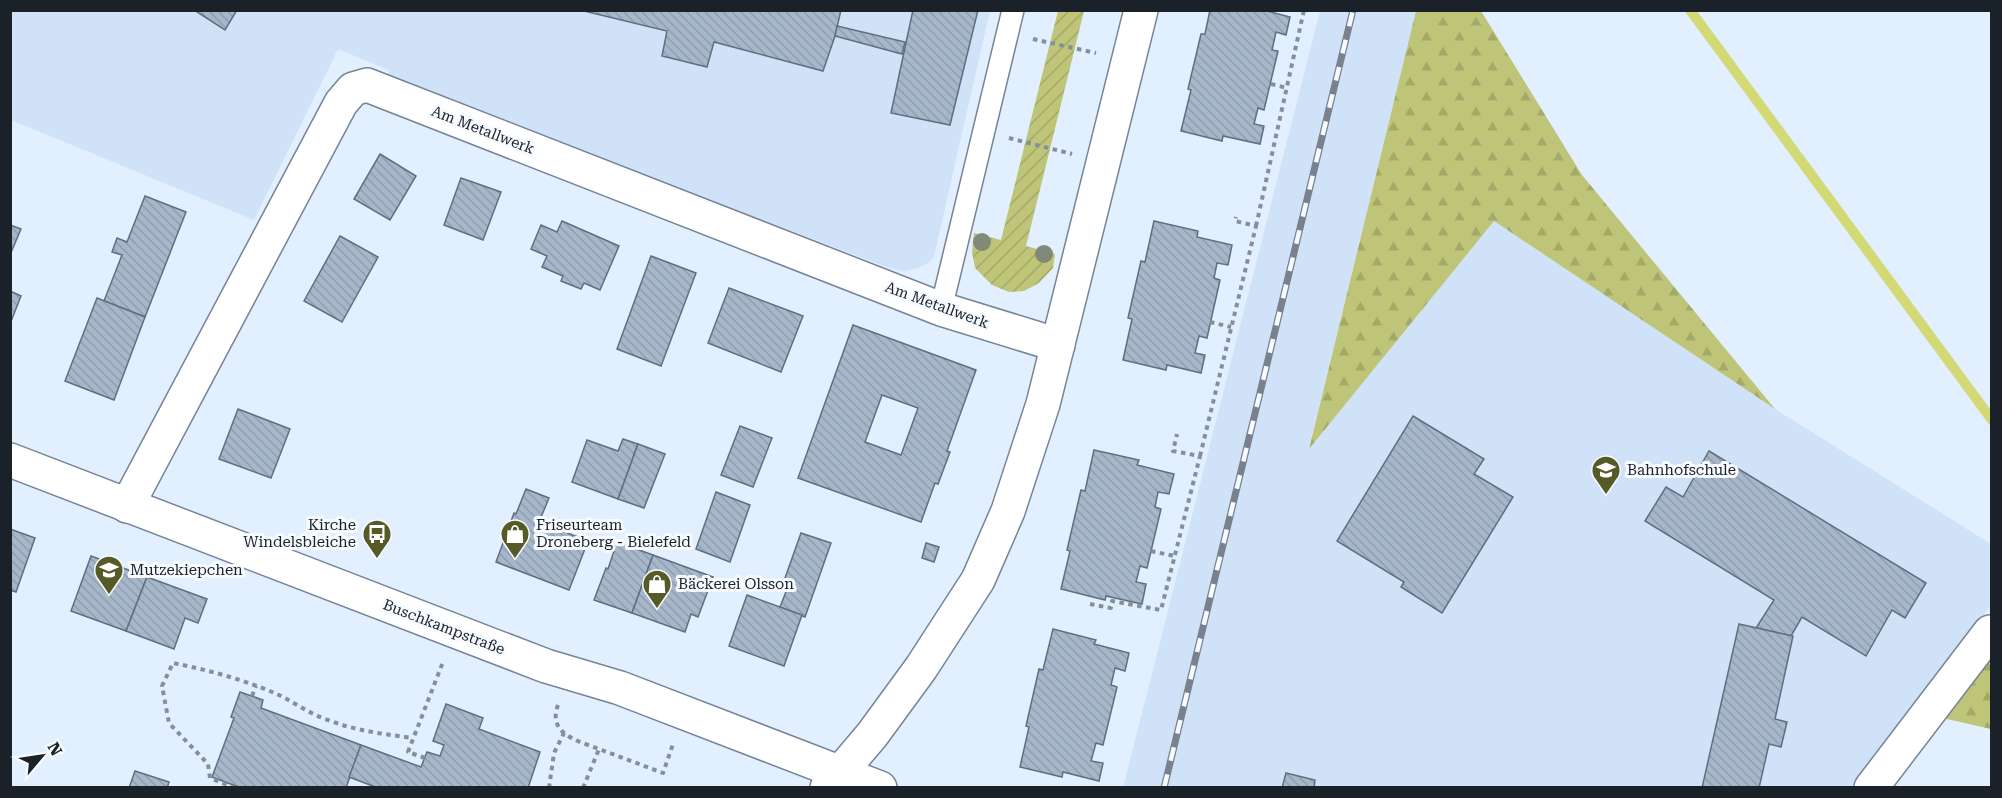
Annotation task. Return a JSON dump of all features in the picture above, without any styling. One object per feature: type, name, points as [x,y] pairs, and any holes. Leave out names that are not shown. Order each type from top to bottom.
[{"type":"street","points":[[833,780],[872,735],[921,668],[978,580],[1008,511],[1043,404],[1141,10]]},
{"type":"street","name":"Am Metallwerk","points":[[127,506],[341,104],[353,89],[367,85],[941,309],[1058,345]]},
{"type":"street","name":"Buschkampstraße","points":[[10,460],[570,674],[620,688],[684,712],[833,780],[880,788]]},
{"type":"street","points":[[1871,788],[1990,632]]},
{"type":"lane","points":[[941,309],[1013,10]]},
{"type":"path","points":[[1090,604],[1111,608],[1112,601],[1161,610],[1256,226],[1304,10]]},
{"type":"path","points":[[1050,44],[1075,48]]},
{"type":"path","points":[[1270,84],[1287,88]]},
{"type":"path","points":[[1026,142],[1050,148]]},
{"type":"path","points":[[1236,217],[1235,221],[1256,226]]},
{"type":"path","points":[[1210,322],[1231,327]]},
{"type":"path","points":[[1177,434],[1173,451],[1200,456]]},
{"type":"path","points":[[1151,551],[1174,556]]},
{"type":"path","points":[[425,758],[408,752],[456,631]]},
{"type":"path","points":[[235,788],[210,778],[208,764],[169,723],[162,686],[173,663],[200,668],[256,686],[347,727],[413,738]]},
{"type":"path","points":[[570,674],[554,718],[558,727],[572,739],[663,773],[684,712]]},
{"type":"path","points":[[252,696],[256,686]]},
{"type":"path","points":[[549,788],[554,753],[564,733]]},
{"type":"path","points":[[584,788],[599,749]]},
{"type":"shaded area","points":[[10,11],[990,11],[934,256],[930,262],[915,269],[903,271],[889,268],[388,76],[389,70],[338,49],[254,220],[11,120]]},
{"type":"shaded area","name":"Bahnhofschule","points":[[1320,11],[1416,11],[1309,447],[1494,221],[1775,409],[1991,544],[1991,605],[1860,787],[1123,788]]},
{"type":"green space","points":[[1058,11],[1084,11],[1026,246],[1055,254],[1053,268],[1039,283],[1024,291],[1009,292],[992,285],[975,268],[972,252],[974,233],[1001,240]]},
{"type":"green space","points":[[1416,11],[1481,11],[1582,175],[1775,409],[1494,221],[1309,449]]},
{"type":"green space","points":[[1991,648],[1991,729],[1938,717]]},
{"type":"building","points":[[194,10],[237,10],[225,30]]},
{"type":"building","points":[[580,10],[841,10],[823,71],[714,42],[707,67],[662,56],[667,31]]},
{"type":"building","points":[[913,10],[978,10],[950,125],[891,113]]},
{"type":"building","points":[[1210,10],[1263,10],[1290,17],[1286,35],[1276,32],[1272,50],[1278,51],[1264,110],[1258,108],[1254,124],[1264,126],[1260,144],[1223,136],[1222,141],[1181,131],[1201,34],[1205,34]]},
{"type":"building","points":[[837,26],[905,42],[902,54],[835,36]]},
{"type":"building","points":[[380,154],[416,176],[390,220],[354,199]]},
{"type":"building","points":[[461,178],[501,192],[483,240],[444,225]]},
{"type":"building","points":[[145,196],[186,212],[145,317],[104,301],[122,255],[112,252],[117,238],[127,242]]},
{"type":"building","points":[[562,221],[619,246],[600,290],[584,283],[581,289],[561,281],[563,276],[542,267],[547,256],[531,249],[541,225],[557,232]]},
{"type":"building","points":[[1154,221],[1198,231],[1197,237],[1232,245],[1228,265],[1217,263],[1214,278],[1220,280],[1207,338],[1199,336],[1195,353],[1205,355],[1201,373],[1167,365],[1166,370],[1123,360],[1132,319],[1128,318],[1141,261],[1145,262]]},
{"type":"building","points":[[10,225],[21,229],[10,255]]},
{"type":"building","points":[[340,236],[378,257],[342,322],[304,301]]},
{"type":"building","points":[[651,256],[696,273],[661,366],[617,349]]},
{"type":"building","points":[[729,288],[803,316],[781,372],[708,343]]},
{"type":"building","points":[[10,291],[21,296],[10,324]]},
{"type":"building","points":[[97,298],[145,317],[114,400],[65,381]]},
{"type":"building","points":[[853,325],[976,370],[947,451],[950,452],[938,484],[935,483],[921,522],[798,478]],"holes":[[[882,395],[918,408],[901,455],[865,442]]]},
{"type":"building","points":[[238,409],[290,429],[271,478],[219,459]]},
{"type":"building","points":[[1413,416],[1484,459],[1474,474],[1513,497],[1442,613],[1401,587],[1404,582],[1337,541]]},
{"type":"building","points":[[740,426],[772,438],[753,487],[721,475]]},
{"type":"building","points":[[623,439],[638,444],[618,499],[572,482],[587,440],[618,451]]},
{"type":"building","points":[[638,444],[665,454],[644,508],[618,499]]},
{"type":"building","points":[[1094,450],[1139,460],[1137,465],[1174,474],[1169,494],[1158,492],[1155,507],[1161,509],[1147,568],[1140,566],[1136,582],[1146,584],[1142,604],[1106,596],[1105,600],[1061,589],[1070,551],[1067,550],[1081,490],[1085,491]]},
{"type":"building","points":[[1709,451],[1926,583],[1905,618],[1892,610],[1866,656],[1802,617],[1791,636],[1756,628],[1774,600],[1645,521],[1666,487],[1683,497]]},
{"type":"building","points":[[526,489],[549,498],[539,522],[588,541],[569,590],[496,562],[514,513],[516,514]]},
{"type":"building","points":[[716,492],[750,505],[730,562],[696,549]]},
{"type":"building","points":[[10,529],[35,538],[16,592],[10,590]]},
{"type":"building","points":[[801,533],[831,543],[805,617],[780,607],[789,584],[784,581]]},
{"type":"building","points":[[617,542],[653,555],[632,613],[594,600]]},
{"type":"building","points":[[926,543],[939,547],[934,562],[922,558]]},
{"type":"building","points":[[653,555],[713,577],[698,617],[691,614],[685,632],[632,613]]},
{"type":"building","points":[[91,556],[147,577],[126,631],[71,611]]},
{"type":"building","points":[[147,577],[207,599],[198,623],[185,618],[174,649],[126,631]]},
{"type":"building","points":[[747,595],[802,615],[784,666],[729,646]]},
{"type":"building","points":[[1739,624],[1793,636],[1775,719],[1787,722],[1781,747],[1769,744],[1759,788],[1702,788]]},
{"type":"building","points":[[1053,629],[1096,640],[1094,644],[1129,653],[1125,671],[1115,668],[1111,685],[1117,687],[1103,745],[1096,743],[1091,761],[1103,763],[1099,781],[1063,772],[1062,777],[1020,767],[1029,727],[1026,726],[1039,669],[1043,670]]},
{"type":"building","points":[[240,692],[263,700],[261,708],[361,745],[346,788],[241,788],[212,777],[234,718],[231,717]]},
{"type":"building","points":[[446,704],[483,718],[479,729],[540,752],[528,788],[378,788],[349,777],[361,745],[421,767],[427,752],[440,756],[444,745],[433,741]]},
{"type":"building","points":[[135,771],[169,782],[167,788],[129,788]]},
{"type":"building","points":[[1286,773],[1315,780],[1314,788],[1282,788]]},
{"type":"waterway","points":[[1690,10],[1992,420]]},
{"type":"railway","points":[[1164,788],[1353,10]]},
{"type":"place","name":"Bahnhofschule","points":[[1606,496]]},
{"type":"place","name":"Kirche Windelsbleiche","points":[[377,560]]},
{"type":"place","name":"Friseurteam Droneberg - Bielefeld","points":[[515,560]]},
{"type":"place","name":"Mutzekiepchen","points":[[109,596]]},
{"type":"place","name":"Bäckerei Olsson","points":[[657,610]]}]
